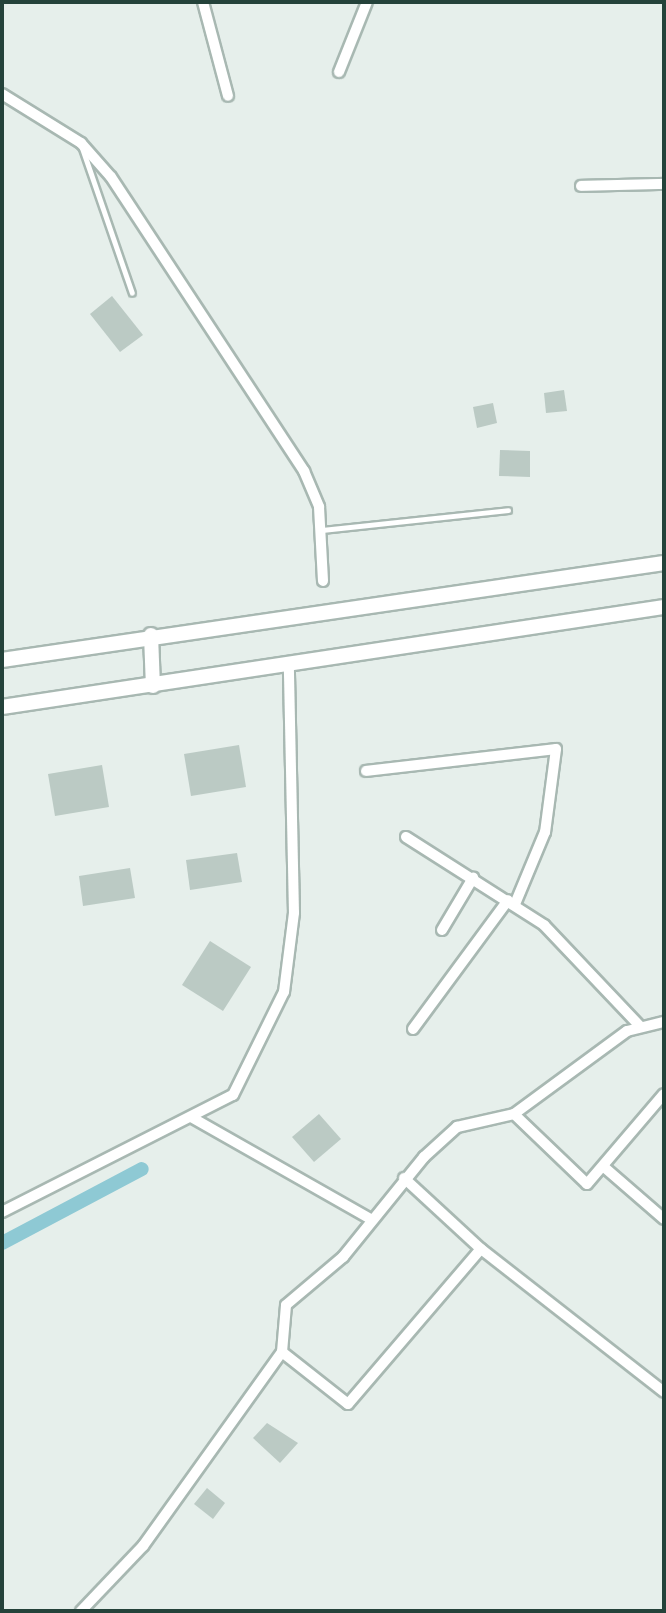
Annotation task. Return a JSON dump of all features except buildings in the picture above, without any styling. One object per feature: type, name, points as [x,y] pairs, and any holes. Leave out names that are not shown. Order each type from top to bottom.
[{"type":"main road","points":[[2,660],[151,635],[664,563]]},
{"type":"main road","points":[[2,707],[664,607]]},
{"type":"main road","points":[[151,635],[153,686]]},
{"type":"street","points":[[203,2],[228,96]]},
{"type":"street","points":[[339,72],[367,2]]},
{"type":"street","points":[[2,94],[81,143],[111,177],[304,471],[322,530],[323,581]]},
{"type":"street","points":[[581,186],[664,184]]},
{"type":"street","points":[[2,1212],[233,1095],[284,992],[294,913],[289,666]]},
{"type":"street","points":[[366,771],[556,749],[545,832],[512,902],[413,1029]]},
{"type":"street","points":[[406,837],[512,902],[639,1025]]},
{"type":"street","points":[[442,930],[473,878]]},
{"type":"street","points":[[81,1611],[143,1546],[282,1352],[286,1305],[343,1257],[369,1218],[404,1178],[457,1127],[514,1114],[639,1025],[664,1022]]},
{"type":"street","points":[[514,1114],[582,1183],[604,1167],[664,1094]]},
{"type":"street","points":[[191,1117],[369,1218]]},
{"type":"street","points":[[604,1167],[664,1219]]},
{"type":"street","points":[[404,1178],[481,1249],[664,1392]]},
{"type":"street","points":[[282,1352],[348,1404],[481,1249]]},
{"type":"lane","points":[[81,143],[132,293]]},
{"type":"lane","points":[[322,530],[508,510]]},
{"type":"waterway","points":[[2,1243],[142,1169]]}]
